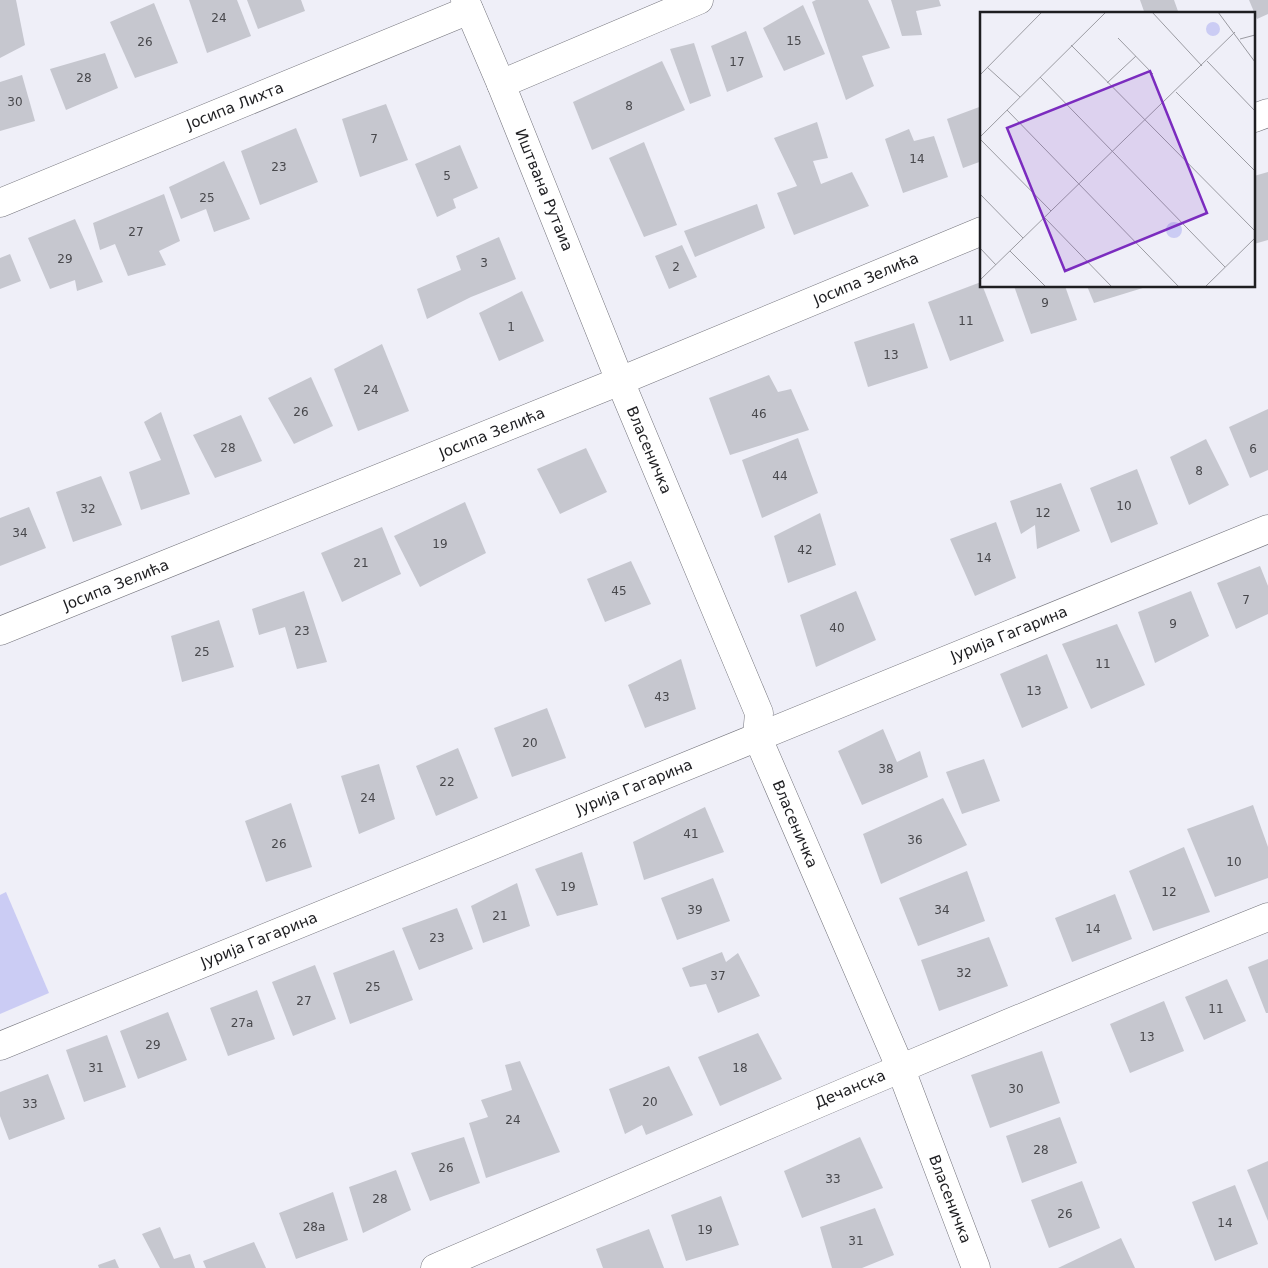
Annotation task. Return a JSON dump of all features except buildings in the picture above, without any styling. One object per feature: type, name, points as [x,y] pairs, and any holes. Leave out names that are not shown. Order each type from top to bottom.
[{"type":"street","points":[[501,84],[699,0]]},
{"type":"street","name":"Иштвана Рутаиа","points":[[467,5],[501,84],[620,381]]},
{"type":"street","name":"Јосипа Лихта","points":[[0,203],[467,5]]},
{"type":"street","points":[[1256,117],[1268,113]]},
{"type":"street","name":"Јосипа Зелића","points":[[0,631],[620,381],[980,232]]},
{"type":"street","name":"Власеничка","points":[[620,381],[759,712],[757,736],[900,1068],[976,1268]]},
{"type":"street","name":"Јурија Гагарина","points":[[0,1046],[1268,529]]},
{"type":"street","name":"Дечанска","points":[[435,1268],[900,1068],[1105,982],[1268,918]]},
{"type":"shaded area","points":[[6,892],[49,993],[0,1014],[0,895]]}]
